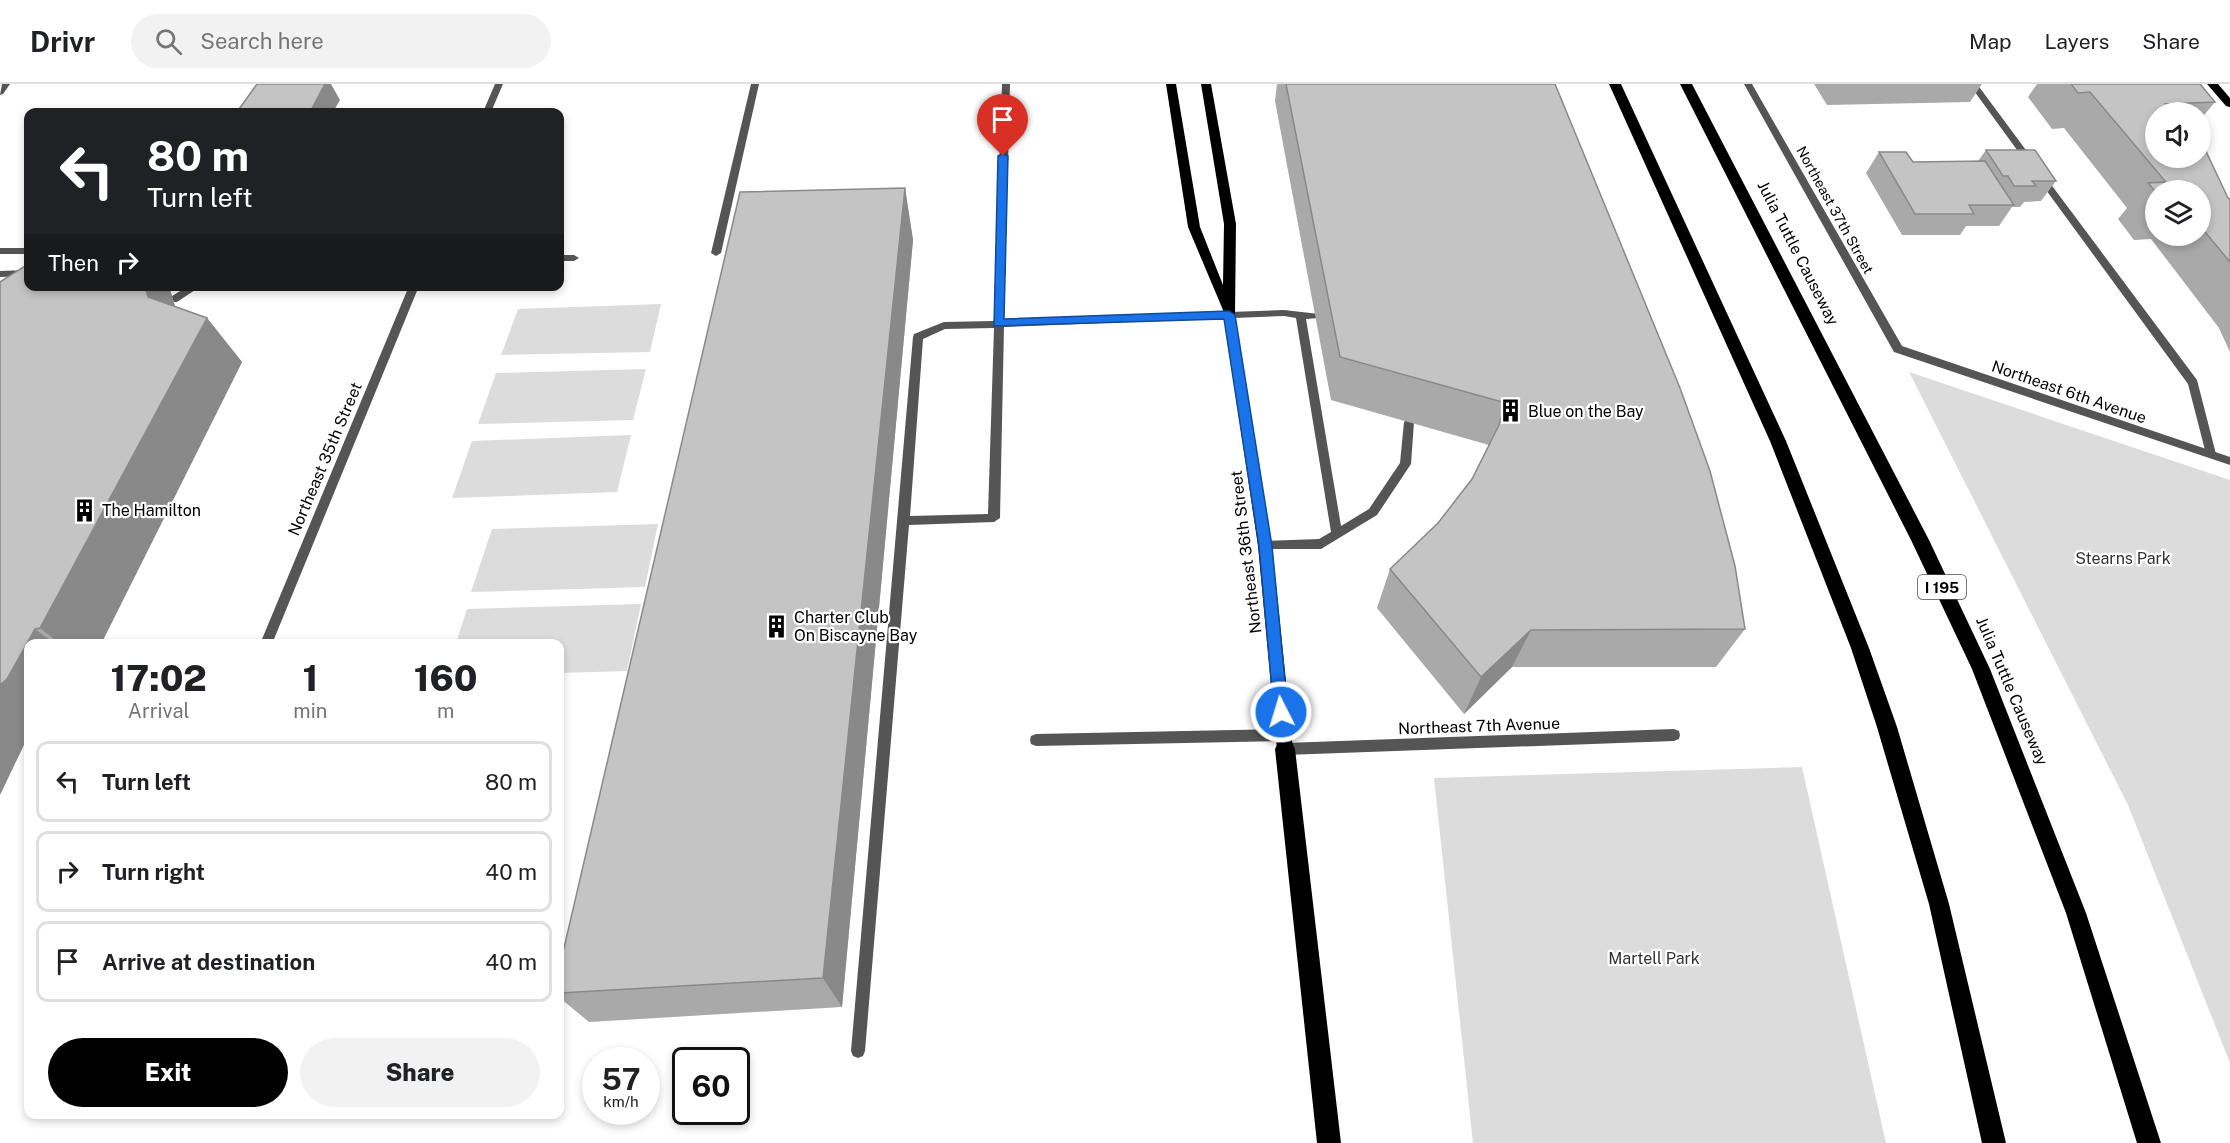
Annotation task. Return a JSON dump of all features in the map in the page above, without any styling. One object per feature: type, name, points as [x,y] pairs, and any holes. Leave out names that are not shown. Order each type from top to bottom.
[{"type":"highway","points":[[1615,84],[1778,441],[1860,648],[1890,737],[1933,883],[1994,1143]]},
{"type":"highway","name":"Julia Tuttle Causeway","points":[[1686,84],[1920,540],[1981,669],[2076,913],[2149,1143]]},
{"type":"highway","points":[[1284,742],[1329,1143]]},
{"type":"main road","name":"Northeast 36th Street","points":[[1171,84],[1194,227],[1229,315]]},
{"type":"main road","name":"Northeast 36th Street","points":[[1206,84],[1230,224],[1229,315],[1265,546],[1284,742]]},
{"type":"main road","points":[[2212,84],[2230,104]]},
{"type":"street","points":[[0,92],[6,84]]},
{"type":"street","points":[[489,108],[499,84]]},
{"type":"street","points":[[716,253],[755,84]]},
{"type":"street","points":[[904,521],[994,519],[1006,84]]},
{"type":"street","name":"Northeast 37th Street","points":[[1748,84],[1898,349]]},
{"type":"street","points":[[1973,84],[2193,383],[2211,454]]},
{"type":"street","points":[[0,251],[24,251]]},
{"type":"street","points":[[564,258],[574,258]]},
{"type":"street","points":[[0,274],[24,273]]},
{"type":"street","points":[[173,300],[188,291]]},
{"type":"street","name":"Northeast 35th Street","points":[[268,639],[412,291]]},
{"type":"street","points":[[1300,314],[1337,534]]},
{"type":"street","points":[[858,1051],[918,337],[944,326],[998,323],[1229,315],[1300,314],[1315,316]]},
{"type":"street","name":"Northeast 6th Avenue","points":[[1898,349],[2230,461]]},
{"type":"street","points":[[1265,546],[1321,544],[1373,512],[1405,464],[1409,422]]},
{"type":"street","name":"Northeast 7th Avenue","points":[[1036,740],[1284,742],[1674,735]]},
{"type":"green space","points":[[661,304],[650,352],[501,355],[518,309]]},
{"type":"green space","points":[[646,369],[633,420],[478,424],[496,373]]},
{"type":"green space","name":"Stearns Park","points":[[1909,372],[2230,480],[2230,1063],[2128,805]]},
{"type":"green space","points":[[631,435],[617,492],[452,498],[472,441]]},
{"type":"green space","points":[[658,524],[645,587],[471,592],[492,529]]},
{"type":"green space","points":[[641,604],[627,671],[564,673],[564,639],[457,639],[467,609]]},
{"type":"green space","name":"Martell Park","points":[[1802,767],[1886,1143],[1473,1143],[1434,778]]},
{"type":"building","points":[[257,84],[325,84],[312,108],[240,108]]},
{"type":"building","name":"Blue on the Bay","points":[[1286,84],[1555,84],[1680,388],[1710,471],[1735,566],[1745,629],[1531,630],[1481,677],[1390,569],[1438,523],[1472,479],[1499,425],[1506,403],[1340,357]]},
{"type":"building","points":[[2071,84],[2200,84],[2215,102],[2145,102],[2145,157],[2090,92],[2078,93]]},
{"type":"building","points":[[1986,150],[2035,150],[2056,181],[2032,181],[2036,186],[2014,186],[2008,176],[2003,176]]},
{"type":"building","points":[[1879,152],[1906,152],[1913,162],[1985,161],[2014,205],[1969,205],[1974,214],[1915,214]]},
{"type":"building","points":[[2211,162],[2230,199],[2230,262],[2211,239],[2211,180],[2164,180],[2154,168],[2211,168]]},
{"type":"building","name":"Charter Club On Biscayne Bay","points":[[905,188],[823,978],[564,993],[564,948],[740,192]]},
{"type":"building","name":"The Hamilton","points":[[24,267],[24,291],[146,291],[148,297],[207,318],[40,628],[35,629],[29,639],[24,639],[24,649],[7,679],[0,685],[0,282]]},
{"type":"place","name":"Blue on the Bay","points":[[1510,411]]},
{"type":"place","name":"The Hamilton","points":[[84,510]]},
{"type":"place","name":"Charter Club On Biscayne Bay","points":[[776,626]]},
{"type":"route","points":[[1003,156],[998,323],[1229,315],[1265,546],[1281,712]]}]
